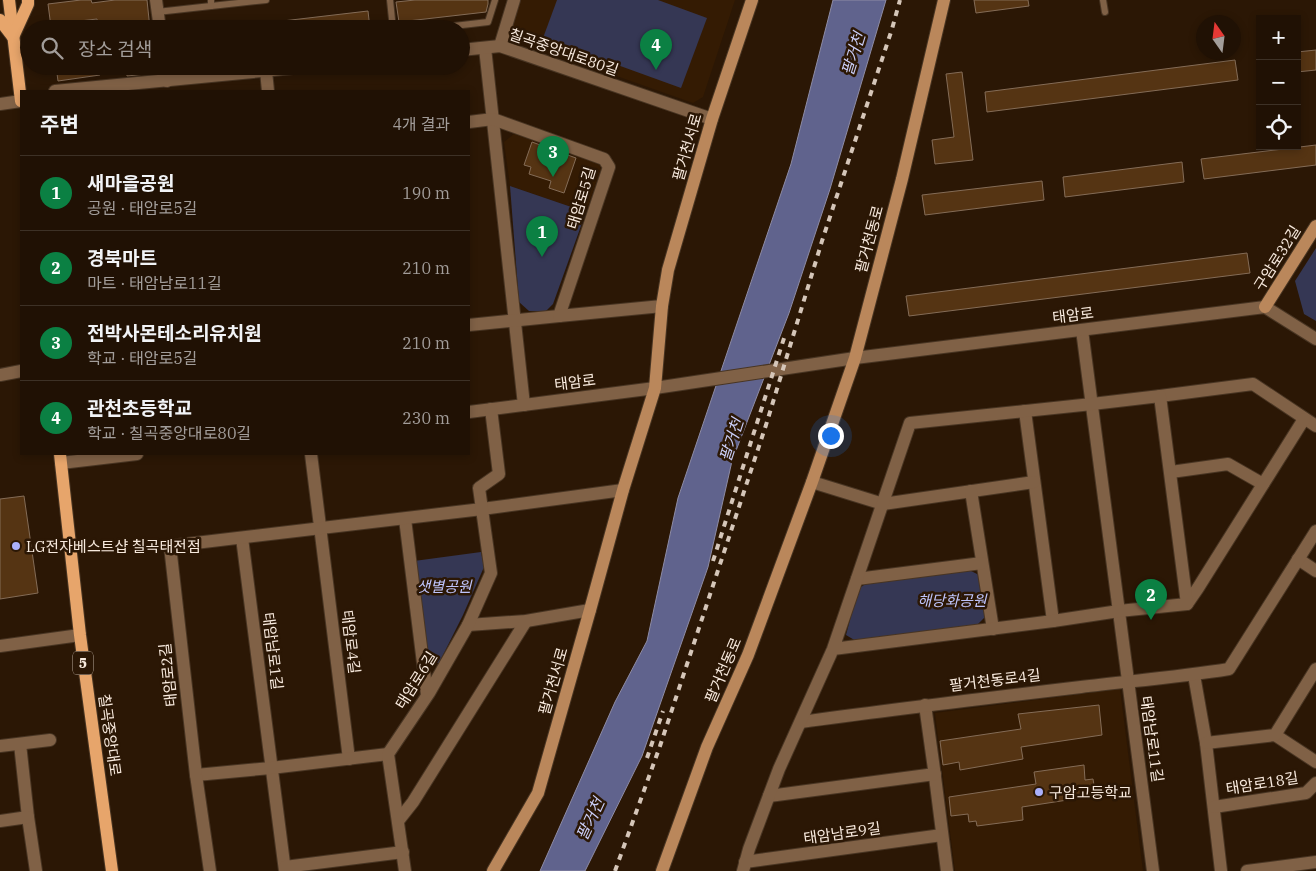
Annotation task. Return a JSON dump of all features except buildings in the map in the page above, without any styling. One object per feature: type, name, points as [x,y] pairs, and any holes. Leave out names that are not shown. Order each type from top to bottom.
[{"type":"main road","points":[[9,0],[20,90]]},
{"type":"main road","points":[[21,20],[28,0]]},
{"type":"main road","name":"팔거천서로","points":[[493,871],[538,793],[623,490],[655,388],[662,306],[668,270],[712,119],[752,0]]},
{"type":"main road","name":"팔거천동로","points":[[662,871],[706,747],[748,654],[812,482],[855,358],[902,179],[944,0]]},
{"type":"main road","points":[[0,20],[13,37]]},
{"type":"main road","points":[[13,37],[20,22]]},
{"type":"main road","name":"구암로32길","points":[[1265,307],[1316,226]]},
{"type":"main road","name":"칠곡중앙대로","points":[[60,458],[80,635],[112,871]]},
{"type":"street","points":[[500,46],[514,0]]},
{"type":"street","points":[[156,6],[158,20]]},
{"type":"street","name":"칠곡중앙대로80길","points":[[470,49],[500,46],[712,119]]},
{"type":"street","points":[[485,48],[524,405]]},
{"type":"street","points":[[166,75],[167,81]]},
{"type":"street","points":[[76,90],[117,88],[233,75]]},
{"type":"street","points":[[266,75],[268,90]]},
{"type":"street","points":[[0,104],[20,101]]},
{"type":"street","name":"태암로5길","points":[[470,122],[493,119],[604,159],[609,166],[559,316]]},
{"type":"street","points":[[470,325],[662,306]]},
{"type":"street","points":[[1265,307],[1316,339]]},
{"type":"street","name":"태암로","points":[[470,412],[655,388],[855,358],[1265,307]]},
{"type":"street","name":"태암남로11길","points":[[1082,330],[1153,871]]},
{"type":"street","points":[[0,375],[20,371]]},
{"type":"street","points":[[744,867],[779,769],[833,648],[910,424],[1254,384],[1316,426]]},
{"type":"street","points":[[1160,396],[1186,604]]},
{"type":"street","name":"태암로6길","points":[[388,754],[427,695],[468,625],[491,573],[479,488],[499,474],[491,409]]},
{"type":"street","points":[[1025,411],[1053,621]]},
{"type":"street","points":[[833,648],[993,629],[1119,610],[1186,604],[1198,588],[1304,419]]},
{"type":"street","points":[[60,458],[118,455]]},
{"type":"street","name":"태암로4길","points":[[311,455],[349,759]]},
{"type":"street","points":[[1171,472],[1228,464],[1263,484]]},
{"type":"street","points":[[812,482],[883,504],[1034,482]]},
{"type":"street","points":[[242,538],[405,519],[623,490]]},
{"type":"street","points":[[971,491],[993,629]]},
{"type":"street","points":[[405,519],[427,695]]},
{"type":"street","name":"팔거천동로4길","points":[[801,722],[925,705],[1194,675],[1229,669],[1316,531]]},
{"type":"street","name":"태암남로1길","points":[[242,538],[285,869],[403,852]]},
{"type":"street","name":"태암로2길","points":[[210,871],[196,775],[170,546],[242,538]]},
{"type":"street","points":[[1298,559],[1316,571]]},
{"type":"street","points":[[857,579],[982,563]]},
{"type":"street","points":[[468,625],[526,621],[590,610]]},
{"type":"street","points":[[398,820],[413,802],[526,621]]},
{"type":"street","points":[[0,646],[80,635]]},
{"type":"street","points":[[1274,735],[1316,669]]},
{"type":"street","points":[[1194,675],[1206,743],[1214,807]]},
{"type":"street","points":[[925,705],[947,871]]},
{"type":"street","points":[[1206,743],[1274,735],[1316,762]]},
{"type":"street","points":[[0,746],[50,740]]},
{"type":"street","points":[[20,744],[36,871]]},
{"type":"street","points":[[196,775],[388,754],[405,871]]},
{"type":"street","points":[[769,796],[935,774]]},
{"type":"street","name":"태암로18길","points":[[1221,871],[1214,807],[1306,793],[1316,783]]},
{"type":"street","points":[[0,821],[28,817]]},
{"type":"street","name":"태암남로9길","points":[[744,867],[942,835]]},
{"type":"street","points":[[1248,871],[1316,862]]},
{"type":"lane","points":[[156,6],[266,0]]},
{"type":"lane","points":[[390,0],[392,20]]},
{"type":"lane","points":[[470,24],[488,22],[495,0]]},
{"type":"lane","points":[[1103,0],[1105,12]]},
{"type":"shaded area","points":[[521,0],[735,0],[703,97],[693,103],[523,43],[512,27]]},
{"type":"shaded area","points":[[514,134],[598,161],[601,169],[586,212],[510,186],[504,142]]},
{"type":"shaded area","name":"구암고등학교","points":[[1120,689],[1143,871],[955,871],[935,713]]},
{"type":"green space","points":[[557,0],[658,0],[707,18],[681,88],[543,38]]},
{"type":"green space","points":[[510,186],[586,212],[553,304],[546,311],[529,311],[519,302]]},
{"type":"green space","points":[[1316,248],[1316,321],[1304,314],[1295,281]]},
{"type":"green space","name":"샛별공원","points":[[481,552],[484,567],[463,615],[439,663],[427,663],[414,561]]},
{"type":"green space","name":"해당화공원","points":[[967,569],[979,575],[986,616],[977,625],[856,641],[846,635],[858,589],[867,583]]},
{"type":"water","name":"팔거천","points":[[833,0],[886,0],[830,189],[789,313],[732,461],[708,567],[642,756],[585,871],[540,871],[615,702],[647,641],[678,498],[791,164]]},
{"type":"railway","points":[[615,871],[660,746],[766,425],[822,241],[900,0]]},
{"type":"railway","points":[[713,561],[785,335]]},
{"type":"railway","points":[[647,758],[663,711]]},
{"type":"place","name":"관천초등학교","points":[[656,70]]},
{"type":"place","name":"전박사몬테소리유치원","points":[[553,177]]},
{"type":"place","name":"새마을공원","points":[[542,257]]},
{"type":"place","name":"LG전자베스트샵 칠곡태전점","points":[[16,546]]},
{"type":"place","name":"경북마트","points":[[1151,620]]},
{"type":"place","name":"구암고등학교","points":[[1039,792]]}]
